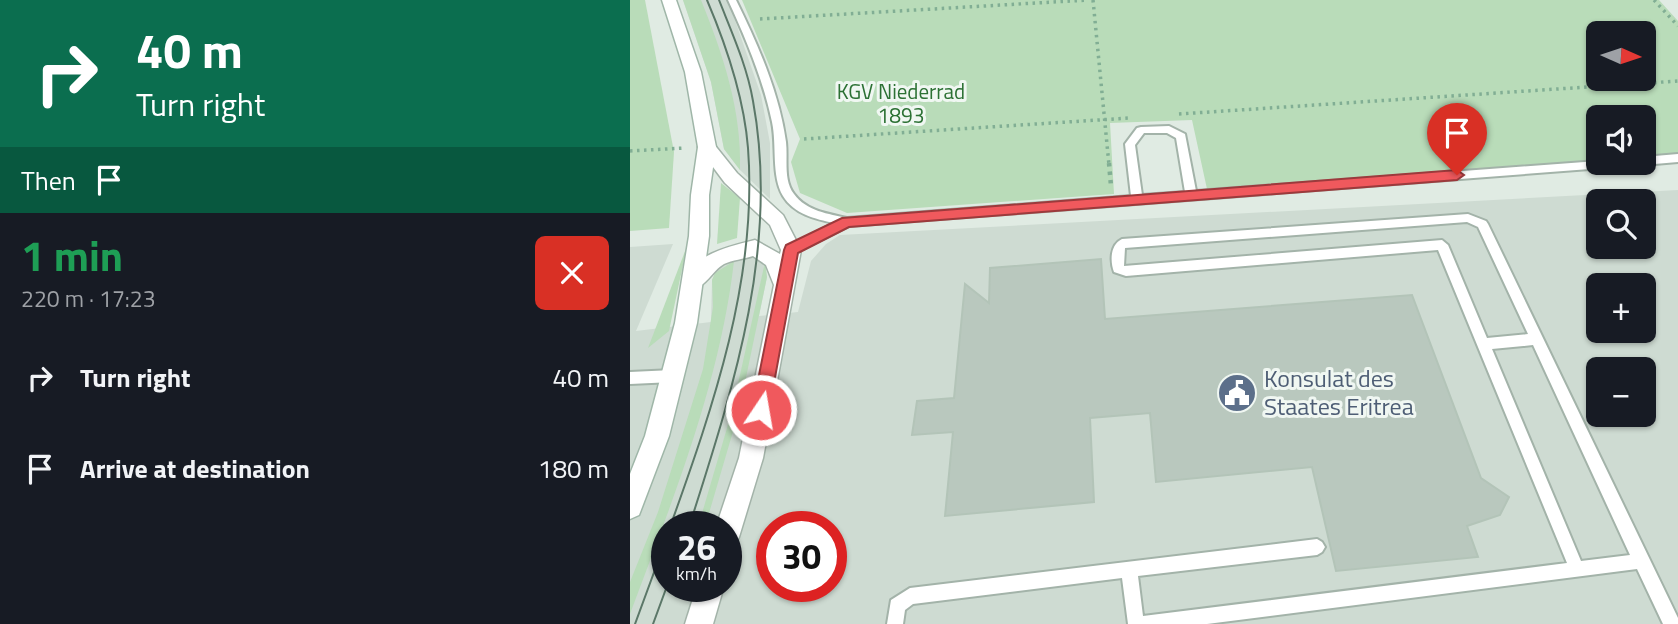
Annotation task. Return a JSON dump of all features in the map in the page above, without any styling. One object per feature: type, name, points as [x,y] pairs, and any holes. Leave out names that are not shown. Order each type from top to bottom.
[{"type":"main road","points":[[630,506],[657,436],[693,281],[698,147],[692,72],[669,0]]},
{"type":"main road","points":[[698,147],[775,218],[789,239],[791,250],[786,289],[751,458],[734,511]]},
{"type":"main road","points":[[693,281],[717,258],[755,248],[774,260],[781,270],[786,289]]},
{"type":"main road","points":[[699,624],[706,602]]},
{"type":"lane","points":[[732,0],[762,64],[781,144],[781,177],[792,200],[817,215],[847,222],[1586,165]]},
{"type":"lane","points":[[1137,199],[1130,144],[1141,130],[1169,129],[1181,136],[1191,195]]},
{"type":"lane","points":[[1656,160],[1678,158]]},
{"type":"lane","points":[[1442,245],[1126,271],[1118,269],[1116,254],[1122,244],[1468,218],[1482,224],[1672,624]]},
{"type":"lane","points":[[1433,221],[1577,569]]},
{"type":"lane","points":[[791,250],[847,222]]},
{"type":"lane","points":[[1484,344],[1538,339]]},
{"type":"lane","points":[[630,378],[673,376]]},
{"type":"lane","points":[[895,624],[898,606],[910,596],[1317,547]]},
{"type":"lane","points":[[1144,624],[1641,561]]},
{"type":"lane","points":[[1129,569],[1136,624]]},
{"type":"path","points":[[758,19],[1091,0],[1112,201]]},
{"type":"path","points":[[1654,0],[1678,26]]},
{"type":"path","points":[[1173,115],[1678,81]]},
{"type":"path","points":[[804,139],[1132,117]]},
{"type":"path","points":[[630,151],[698,147]]},
{"type":"shaded area","points":[[683,0],[726,0],[729,3],[761,95],[770,143],[770,199],[740,170],[724,149],[711,82]]},
{"type":"shaded area","points":[[1678,190],[1678,624],[630,624],[630,247],[673,244],[636,331],[711,322],[712,280],[715,273],[725,263],[747,256],[765,262],[767,277],[759,316],[798,312],[811,261],[826,244],[840,235],[1586,195],[1586,259],[1656,259],[1656,191]]},
{"type":"green space","points":[[630,0],[645,0],[674,152],[669,228],[630,231]]},
{"type":"green space","points":[[683,0],[701,0],[717,41],[730,83],[738,126],[740,170],[724,149],[711,82]]},
{"type":"green space","name":"KGV Niederrad 1893","points":[[742,0],[1659,0],[1678,21],[1678,154],[1656,156],[1656,105],[1586,105],[1586,161],[1207,189],[1192,120],[1110,123],[1114,194],[847,213],[800,193],[791,162],[800,139]]},
{"type":"green space","points":[[721,183],[740,198],[737,238],[717,244]]},
{"type":"green space","points":[[687,246],[669,331],[648,348]]},
{"type":"green space","points":[[734,261],[718,351],[693,440],[668,511],[658,511],[703,369],[713,307],[712,280],[715,273]]},
{"type":"green space","points":[[765,262],[767,277],[739,411],[710,511],[703,511],[732,411]]},
{"type":"green space","points":[[651,530],[651,557],[630,614],[630,582]]},
{"type":"building","points":[[1101,259],[1105,319],[1412,295],[1481,478],[1509,497],[1500,515],[1467,526],[1478,557],[1336,571],[1312,467],[1156,482],[1150,413],[1090,418],[1094,502],[945,516],[953,432],[912,435],[917,401],[954,398],[965,284],[989,303],[990,268]]},
{"type":"tram line","points":[[676,511],[702,435],[729,341],[746,245],[749,197],[748,148],[743,110],[734,72],[707,0]]},
{"type":"tram line","points":[[694,511],[736,370],[748,317],[761,210],[760,156],[753,101],[743,62],[719,0]]},
{"type":"tram line","points":[[635,624],[651,580]]},
{"type":"tram line","points":[[653,624],[661,602]]},
{"type":"place","name":"Konsulat des Staates Eritrea","points":[[1237,393]]},
{"type":"route","points":[[761,410],[786,289],[791,250],[847,222],[1457,175]]}]
